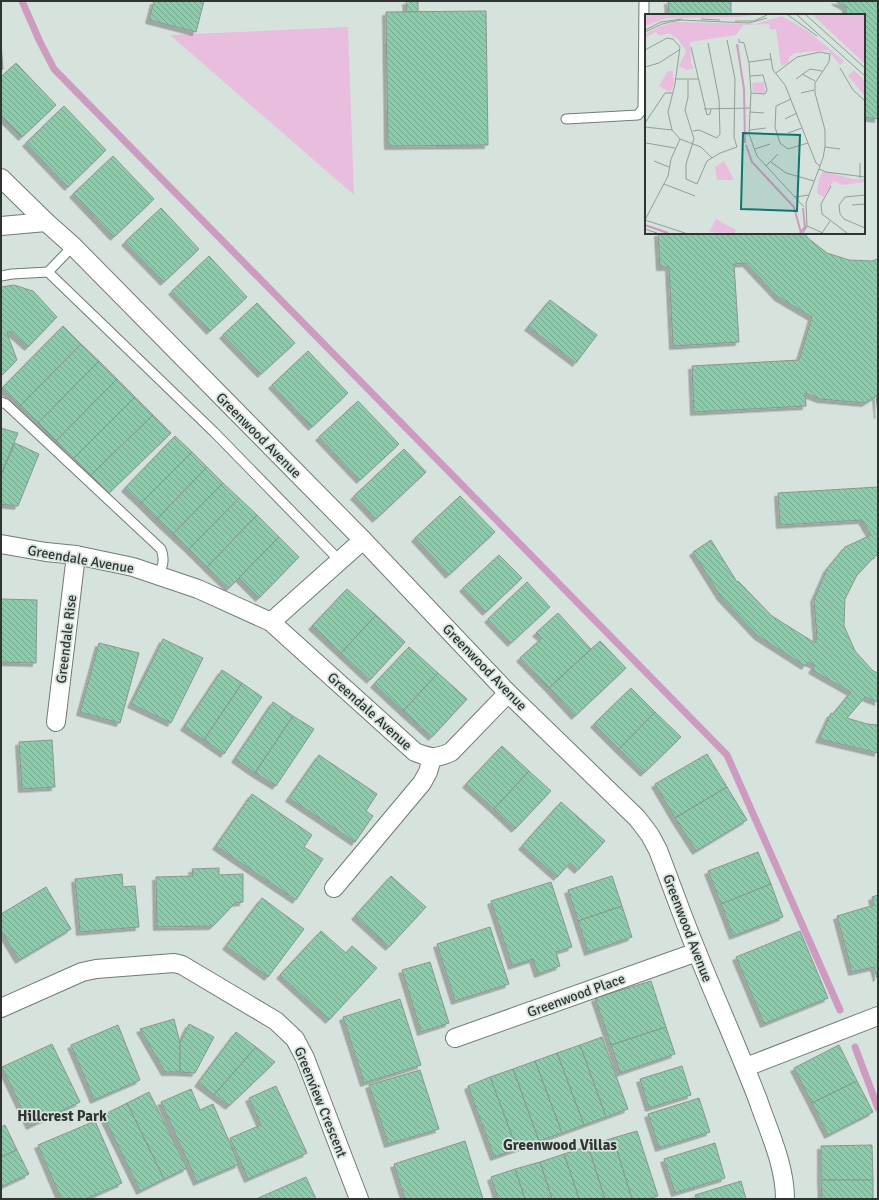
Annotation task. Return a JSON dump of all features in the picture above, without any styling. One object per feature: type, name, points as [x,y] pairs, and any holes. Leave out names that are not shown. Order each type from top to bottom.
[{"type":"street","name":"Greenwood Avenue","points":[[1,178],[73,246],[363,540],[508,693],[637,818],[650,835],[658,850],[697,952],[746,1067],[777,1154],[782,1172],[785,1199]]},
{"type":"street","points":[[1,226],[46,222]]},
{"type":"street","points":[[271,622],[363,540]]},
{"type":"street","name":"Greendale Avenue","points":[[1,544],[46,552],[76,555],[132,567],[198,589],[271,622],[415,752],[432,758]]},
{"type":"street","name":"Greendale Rise","points":[[56,722],[76,555]]},
{"type":"street","points":[[334,888],[422,783],[428,772],[432,758],[451,752],[508,693]]},
{"type":"street","name":"Greenwood Place","points":[[455,1038],[697,952]]},
{"type":"street","name":"Greenview Crescent","points":[[1,1008],[82,972],[96,969],[174,963],[182,965],[276,1021],[295,1039],[305,1058],[359,1199]]},
{"type":"street","points":[[746,1067],[878,1016]]},
{"type":"lane","points":[[566,119],[638,115],[643,108],[644,1]]},
{"type":"lane","points":[[1,276],[48,272],[73,246]]},
{"type":"lane","points":[[48,272],[214,432],[340,561]]},
{"type":"lane","points":[[1,402],[6,404],[161,549],[164,557],[163,566],[158,576]]},
{"type":"shaded area","points":[[348,27],[354,195],[170,35]]},
{"type":"building","points":[[154,1],[204,1],[196,32],[149,20]]},
{"type":"building","points":[[406,1],[418,1],[418,12],[407,12]]},
{"type":"building","points":[[668,1],[731,1],[731,14],[669,14]]},
{"type":"building","points":[[835,1],[878,1],[878,119],[865,117],[865,14],[846,14],[846,7]]},
{"type":"building","points":[[486,11],[488,145],[388,146],[386,12]]},
{"type":"building","points":[[1,42],[3,69],[1,70]]},
{"type":"building","points":[[16,63],[56,105],[22,137],[1,116],[1,77]]},
{"type":"building","points":[[64,106],[106,150],[68,187],[26,143]]},
{"type":"building","points":[[113,156],[154,199],[114,237],[73,194]]},
{"type":"building","points":[[161,208],[199,249],[164,282],[125,242]]},
{"type":"building","points":[[658,234],[805,234],[827,253],[849,260],[872,261],[878,259],[878,395],[865,403],[820,399],[805,393],[806,406],[694,412],[692,366],[799,360],[812,317],[778,297],[746,263],[734,264],[739,342],[673,346],[669,267],[660,267]]},
{"type":"building","points":[[209,256],[247,297],[210,331],[172,291]]},
{"type":"building","points":[[14,285],[33,291],[57,317],[28,347],[10,331],[7,333],[17,360],[1,376],[1,287]]},
{"type":"building","points":[[550,300],[597,335],[576,363],[528,327]]},
{"type":"building","points":[[257,303],[295,343],[261,374],[223,335]]},
{"type":"building","points":[[63,326],[81,344],[20,406],[2,388]]},
{"type":"building","points":[[81,344],[99,361],[38,423],[20,406]]},
{"type":"building","points":[[308,351],[348,393],[312,427],[272,385]]},
{"type":"building","points":[[99,361],[117,379],[56,441],[38,423]]},
{"type":"building","points":[[117,379],[135,397],[74,458],[56,441]]},
{"type":"building","points":[[876,395],[878,395],[878,415]]},
{"type":"building","points":[[135,397],[153,415],[91,475],[74,458]]},
{"type":"building","points":[[358,401],[399,444],[360,480],[319,437]]},
{"type":"building","points":[[153,415],[171,433],[109,493],[91,475]]},
{"type":"building","points":[[1,428],[18,433],[1,475]]},
{"type":"building","points":[[175,436],[192,452],[141,503],[125,488]]},
{"type":"building","points":[[15,443],[39,454],[18,506],[1,504],[1,475]]},
{"type":"building","points":[[404,449],[426,472],[376,519],[354,496]]},
{"type":"building","points":[[192,452],[207,467],[157,519],[141,503]]},
{"type":"building","points":[[207,467],[223,483],[173,534],[157,519]]},
{"type":"building","points":[[223,483],[239,498],[189,549],[173,534]]},
{"type":"building","points":[[878,487],[878,555],[875,556],[857,575],[845,599],[844,626],[855,651],[873,671],[878,673],[878,702],[865,697],[847,718],[867,724],[878,725],[878,753],[819,739],[831,713],[833,714],[851,692],[812,670],[815,665],[808,662],[805,666],[758,636],[721,597],[693,552],[711,540],[737,582],[738,581],[772,616],[815,643],[817,639],[814,599],[827,569],[845,547],[871,535],[862,520],[780,525],[778,493]]},
{"type":"building","points":[[460,496],[495,532],[449,575],[415,538]]},
{"type":"building","points":[[239,498],[257,515],[207,567],[189,549]]},
{"type":"building","points":[[257,515],[279,537],[229,588],[207,567]]},
{"type":"building","points":[[279,537],[299,557],[259,598],[239,578]]},
{"type":"building","points":[[499,555],[522,578],[486,612],[463,588]]},
{"type":"building","points":[[527,582],[550,607],[511,643],[488,619]]},
{"type":"building","points":[[347,589],[376,615],[341,653],[312,626]]},
{"type":"building","points":[[1,599],[37,600],[36,663],[1,662]]},
{"type":"building","points":[[558,613],[591,649],[549,688],[520,658],[542,638],[536,633]]},
{"type":"building","points":[[376,615],[405,642],[370,680],[341,653]]},
{"type":"building","points":[[163,639],[203,658],[171,723],[131,704]]},
{"type":"building","points":[[600,641],[626,668],[575,716],[549,688]]},
{"type":"building","points":[[99,643],[139,653],[120,723],[80,712]]},
{"type":"building","points":[[409,647],[438,673],[403,711],[374,684]]},
{"type":"building","points":[[222,670],[242,683],[204,740],[184,727]]},
{"type":"building","points":[[438,673],[467,699],[432,737],[403,711]]},
{"type":"building","points":[[242,683],[262,697],[224,754],[204,740]]},
{"type":"building","points":[[631,688],[655,712],[619,749],[594,724]]},
{"type":"building","points":[[273,702],[293,716],[255,773],[235,759]]},
{"type":"building","points":[[655,712],[681,737],[644,773],[619,749]]},
{"type":"building","points":[[293,716],[314,729],[276,786],[255,773]]},
{"type":"building","points":[[52,740],[55,787],[22,789],[19,742]]},
{"type":"building","points":[[502,746],[529,771],[494,809],[466,784]]},
{"type":"building","points":[[707,754],[727,787],[675,818],[655,784]]},
{"type":"building","points":[[319,755],[377,794],[366,811],[373,816],[355,842],[289,798]]},
{"type":"building","points":[[529,771],[551,791],[515,829],[494,809]]},
{"type":"building","points":[[727,787],[747,820],[696,851],[675,818]]},
{"type":"building","points":[[252,794],[312,835],[304,847],[323,859],[296,900],[216,846]]},
{"type":"building","points":[[561,802],[605,841],[578,870],[570,863],[557,877],[522,846]]},
{"type":"building","points":[[758,852],[771,884],[721,904],[708,871]]},
{"type":"building","points":[[219,868],[219,875],[243,874],[243,902],[235,903],[213,926],[157,927],[156,877],[193,876],[192,869]]},
{"type":"building","points":[[122,874],[123,887],[135,886],[139,927],[80,932],[75,879]]},
{"type":"building","points":[[391,876],[426,907],[389,947],[355,916]]},
{"type":"building","points":[[612,876],[622,906],[578,921],[568,890]]},
{"type":"building","points":[[551,882],[572,947],[556,952],[560,966],[538,974],[533,959],[512,966],[491,901]]},
{"type":"building","points":[[771,884],[783,917],[733,936],[721,904]]},
{"type":"building","points":[[46,887],[71,929],[19,960],[1,930],[1,914]]},
{"type":"building","points":[[878,895],[877,978],[874,967],[852,972],[837,916],[874,905],[872,897]]},
{"type":"building","points":[[262,898],[304,929],[268,977],[226,946]]},
{"type":"building","points":[[622,906],[632,937],[588,952],[578,921]]},
{"type":"building","points":[[490,927],[509,984],[455,1001],[437,944]]},
{"type":"building","points":[[321,931],[346,953],[352,946],[377,968],[329,1020],[280,975]]},
{"type":"building","points":[[800,931],[828,998],[764,1024],[736,957]]},
{"type":"building","points":[[430,962],[449,1023],[421,1032],[402,970]]},
{"type":"building","points":[[651,981],[666,1027],[611,1045],[595,998]]},
{"type":"building","points":[[400,999],[421,1065],[364,1083],[343,1017]]},
{"type":"building","points":[[174,1019],[180,1043],[180,1072],[165,1072],[140,1029]]},
{"type":"building","points":[[189,1024],[214,1037],[195,1073],[180,1072],[180,1043]]},
{"type":"building","points":[[118,1025],[140,1080],[94,1100],[71,1045]]},
{"type":"building","points":[[666,1027],[675,1054],[620,1073],[611,1045]]},
{"type":"building","points":[[236,1032],[256,1047],[214,1095],[198,1083]]},
{"type":"building","points":[[602,1037],[628,1109],[606,1117],[580,1045]]},
{"type":"building","points":[[52,1044],[80,1102],[30,1126],[2,1067]]},
{"type":"building","points":[[580,1045],[606,1117],[584,1125],[557,1053]]},
{"type":"building","points":[[839,1045],[857,1081],[812,1103],[794,1068]]},
{"type":"building","points":[[256,1047],[275,1062],[229,1106],[214,1095]]},
{"type":"building","points":[[557,1053],[584,1125],[562,1133],[535,1061]]},
{"type":"building","points":[[535,1061],[562,1133],[539,1141],[513,1069]]},
{"type":"building","points":[[682,1066],[691,1095],[649,1108],[640,1079]]},
{"type":"building","points":[[513,1069],[539,1141],[517,1149],[490,1077]]},
{"type":"building","points":[[420,1070],[439,1129],[388,1144],[369,1085]]},
{"type":"building","points":[[490,1077],[517,1149],[494,1157],[468,1086]]},
{"type":"building","points":[[857,1081],[873,1112],[828,1135],[812,1103]]},
{"type":"building","points":[[276,1086],[307,1153],[248,1179],[230,1138],[261,1125],[249,1098]]},
{"type":"building","points":[[191,1089],[200,1110],[213,1104],[239,1164],[197,1182],[161,1102]]},
{"type":"building","points":[[149,1092],[187,1168],[164,1179],[127,1103]]},
{"type":"building","points":[[699,1098],[710,1132],[659,1148],[648,1114]]},
{"type":"building","points":[[127,1103],[164,1179],[140,1191],[103,1115]]},
{"type":"building","points":[[95,1121],[122,1183],[86,1199],[61,1199],[38,1145]]},
{"type":"building","points":[[5,1125],[17,1150],[1,1157],[1,1127]]},
{"type":"building","points":[[637,1131],[658,1196],[648,1199],[632,1199],[613,1138]]},
{"type":"building","points":[[613,1138],[632,1199],[605,1199],[588,1146]]},
{"type":"building","points":[[465,1141],[483,1199],[405,1199],[394,1164]]},
{"type":"building","points":[[715,1143],[725,1178],[675,1193],[664,1159]]},
{"type":"building","points":[[872,1145],[873,1180],[821,1180],[821,1146]]},
{"type":"building","points":[[588,1146],[605,1199],[579,1199],[564,1154]]},
{"type":"building","points":[[17,1150],[29,1174],[1,1187],[1,1157]]},
{"type":"building","points":[[564,1154],[579,1199],[552,1199],[540,1162]]},
{"type":"building","points":[[540,1162],[552,1199],[525,1199],[515,1169]]},
{"type":"building","points":[[515,1169],[525,1199],[498,1199],[491,1177]]},
{"type":"building","points":[[306,1177],[316,1199],[256,1199]]},
{"type":"building","points":[[821,1180],[873,1180],[873,1199],[822,1199]]},
{"type":"building","points":[[741,1181],[746,1199],[697,1199],[695,1195]]},
{"type":"waterway","points":[[22,1],[54,69],[727,755],[840,1010]]},
{"type":"waterway","points":[[855,1047],[878,1108]]},
{"type":"district","name":"Hillcrest Park","points":[[62,1116]]},
{"type":"district","name":"Greenwood Villas","points":[[560,1145]]}]
